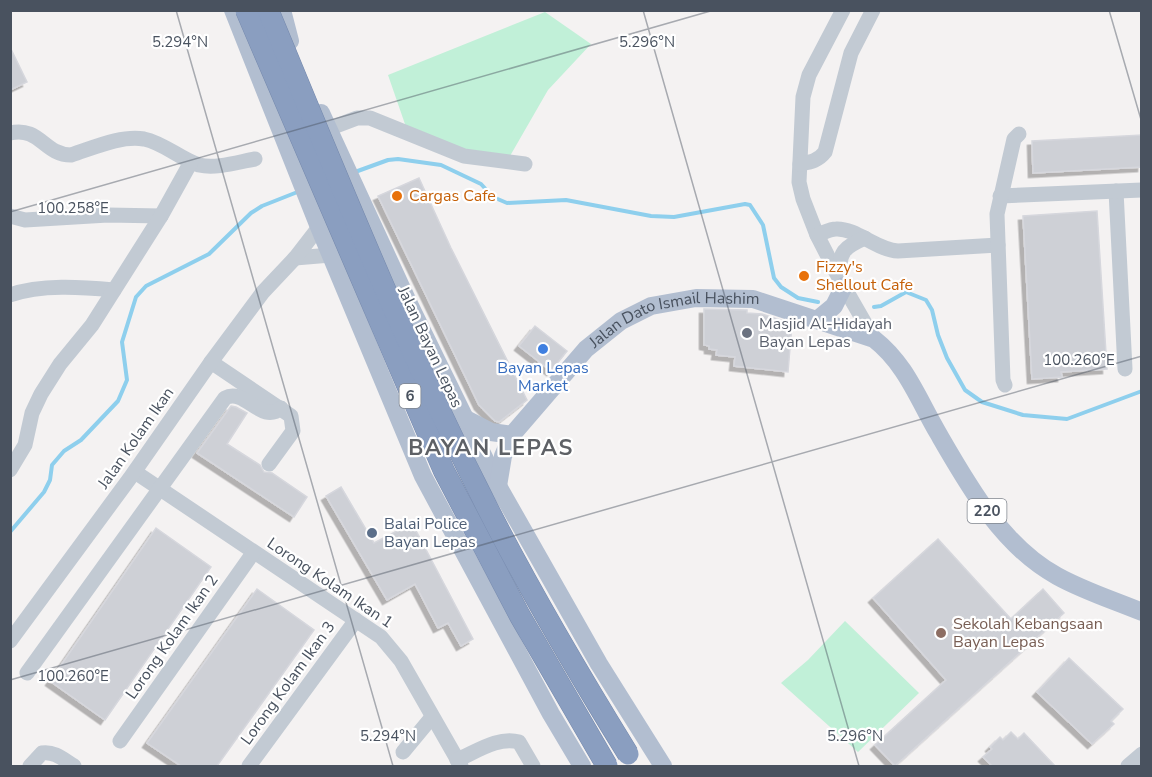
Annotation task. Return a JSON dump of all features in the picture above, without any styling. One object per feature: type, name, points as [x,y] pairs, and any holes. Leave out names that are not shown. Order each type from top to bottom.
[{"type":"highway","name":"6","points":[[246,10],[444,471],[520,616],[608,766]]},
{"type":"highway","name":"Jalan Bayan Lepas","points":[[268,10],[411,348],[478,490],[542,607],[628,754]]},
{"type":"main road","points":[[233,10],[319,227],[423,476],[551,714],[582,766]]},
{"type":"main road","name":"Jalan Bayan Lepas","points":[[274,10],[409,304],[498,486],[599,664],[663,766]]},
{"type":"main road","points":[[282,10],[290,41]]},
{"type":"main road","points":[[348,296],[366,298],[382,295],[392,285],[396,276]]},
{"type":"main road","points":[[817,320],[834,306],[841,282]]},
{"type":"main road","name":"Jalan Dato Ismail Hashim","points":[[498,486],[501,465],[512,435],[586,349],[621,321],[651,306],[682,299],[740,298],[765,301],[874,339],[889,350],[903,368],[974,493],[1013,541],[1055,575],[1142,612]]},
{"type":"main road","points":[[360,325],[368,310],[376,305],[391,302],[409,304]]},
{"type":"main road","points":[[464,418],[490,432],[512,435]]},
{"type":"street","points":[[843,10],[809,75],[803,97],[800,182],[803,199],[818,235],[841,282],[874,339]]},
{"type":"street","points":[[800,164],[821,158],[825,152],[851,53],[873,10]]},
{"type":"street","points":[[328,129],[357,118],[370,118],[464,156],[525,164]]},
{"type":"street","points":[[10,133],[25,131],[33,134],[55,153],[64,155],[122,140],[144,139],[201,165],[212,166],[255,159]]},
{"type":"street","points":[[1005,385],[997,214],[1014,139],[1019,134]]},
{"type":"street","points":[[10,470],[25,445],[32,413],[41,394],[60,364],[92,325],[161,216],[191,162]]},
{"type":"street","points":[[1000,196],[1142,190]]},
{"type":"street","points":[[1116,191],[1125,369]]},
{"type":"street","points":[[10,216],[25,220],[108,215],[161,216]]},
{"type":"street","name":"Jalan Kolam Ikan","points":[[10,641],[17,620],[135,472],[211,362],[263,292],[295,258],[319,227]]},
{"type":"street","points":[[818,235],[839,229],[865,238],[886,249],[898,251],[998,245]]},
{"type":"street","points":[[841,282],[840,257],[843,251],[865,238]]},
{"type":"street","points":[[295,258],[331,255]]},
{"type":"street","points":[[10,295],[20,291],[79,286],[114,290]]},
{"type":"street","points":[[211,362],[291,416],[293,431],[269,464]]},
{"type":"street","points":[[27,673],[225,398],[233,394],[237,395],[267,412],[276,412],[281,408]]},
{"type":"street","name":"Lorong Kolam Ikan 1","points":[[135,472],[253,554],[356,620],[391,647],[459,764]]},
{"type":"street","name":"Lorong Kolam Ikan 2","points":[[120,741],[253,554]]},
{"type":"street","name":"Lorong Kolam Ikan 3","points":[[249,766],[356,620]]},
{"type":"street","points":[[404,752],[432,717]]},
{"type":"street","points":[[459,764],[498,742],[512,740],[519,742],[533,766]]},
{"type":"street","points":[[30,766],[42,753],[48,752],[74,766]]},
{"type":"street","points":[[1128,766],[1142,754]]},
{"type":"green space","points":[[545,12],[591,44],[548,90],[510,156],[470,151],[406,127],[388,75]]},
{"type":"green space","points":[[845,621],[919,693],[858,752],[781,683],[808,660]]},
{"type":"building","points":[[10,47],[27,82],[10,90]]},
{"type":"building","points":[[1142,135],[1142,167],[1033,173],[1032,141]]},
{"type":"building","points":[[419,178],[451,248],[527,400],[499,422],[495,421],[479,405],[378,196]]},
{"type":"building","points":[[1097,211],[1107,369],[1061,372],[1062,377],[1032,379],[1023,216]]},
{"type":"building","name":"Masjid Al-Hidayah Bayan Lepas","points":[[704,309],[747,310],[747,313],[762,314],[792,324],[788,372],[734,366],[735,357],[716,355],[717,350],[709,349],[709,346],[704,345]]},
{"type":"building","name":"Bayan Lepas Market","points":[[535,326],[567,351],[551,371],[519,346]]},
{"type":"building","points":[[231,406],[247,413],[227,444],[260,465],[264,472],[272,473],[307,497],[294,517],[197,453]]},
{"type":"building","points":[[341,487],[374,543],[412,523],[473,639],[461,646],[448,623],[438,628],[415,584],[387,600],[326,496]]},
{"type":"building","points":[[156,528],[211,567],[105,720],[50,681]]},
{"type":"building","points":[[938,539],[1011,619],[1043,589],[1064,613],[895,766],[875,745],[946,680],[873,598]]},
{"type":"building","points":[[257,589],[314,630],[217,766],[181,766],[147,743]]},
{"type":"building","points":[[1069,658],[1123,709],[1111,721],[1114,724],[1092,744],[1037,692]]},
{"type":"building","points":[[1011,732],[1018,739],[1024,733],[1055,766],[992,766],[983,757],[1000,737],[1003,740]]},
{"type":"waterway","points":[[355,172],[388,160],[398,159],[441,165],[481,184],[493,197],[507,203],[566,200],[651,216],[674,217],[750,205],[763,225],[774,278],[781,287],[798,298],[818,302]]},
{"type":"waterway","points":[[10,532],[44,492],[50,480],[52,465],[64,451],[81,440],[118,401],[127,380],[122,342],[136,297],[146,286],[209,254],[251,213],[262,206],[300,191]]},
{"type":"waterway","points":[[874,307],[881,306],[906,292],[926,300],[932,310],[947,358],[965,390],[982,402],[1023,415],[1067,419],[1142,391]]},
{"type":"place","name":"Cargas Cafe","points":[[397,196]]},
{"type":"place","name":"Fizzy's Shellout Cafe","points":[[804,276]]},
{"type":"place","name":"Masjid Al-Hidayah Bayan Lepas","points":[[747,333]]},
{"type":"place","name":"Bayan Lepas Market","points":[[543,349]]},
{"type":"place","name":"Balai Police Bayan Lepas","points":[[372,533]]},
{"type":"place","name":"Sekolah Kebangsaan Bayan Lepas","points":[[941,633]]},
{"type":"district","name":"BAYAN LEPAS","points":[[491,448]]}]
